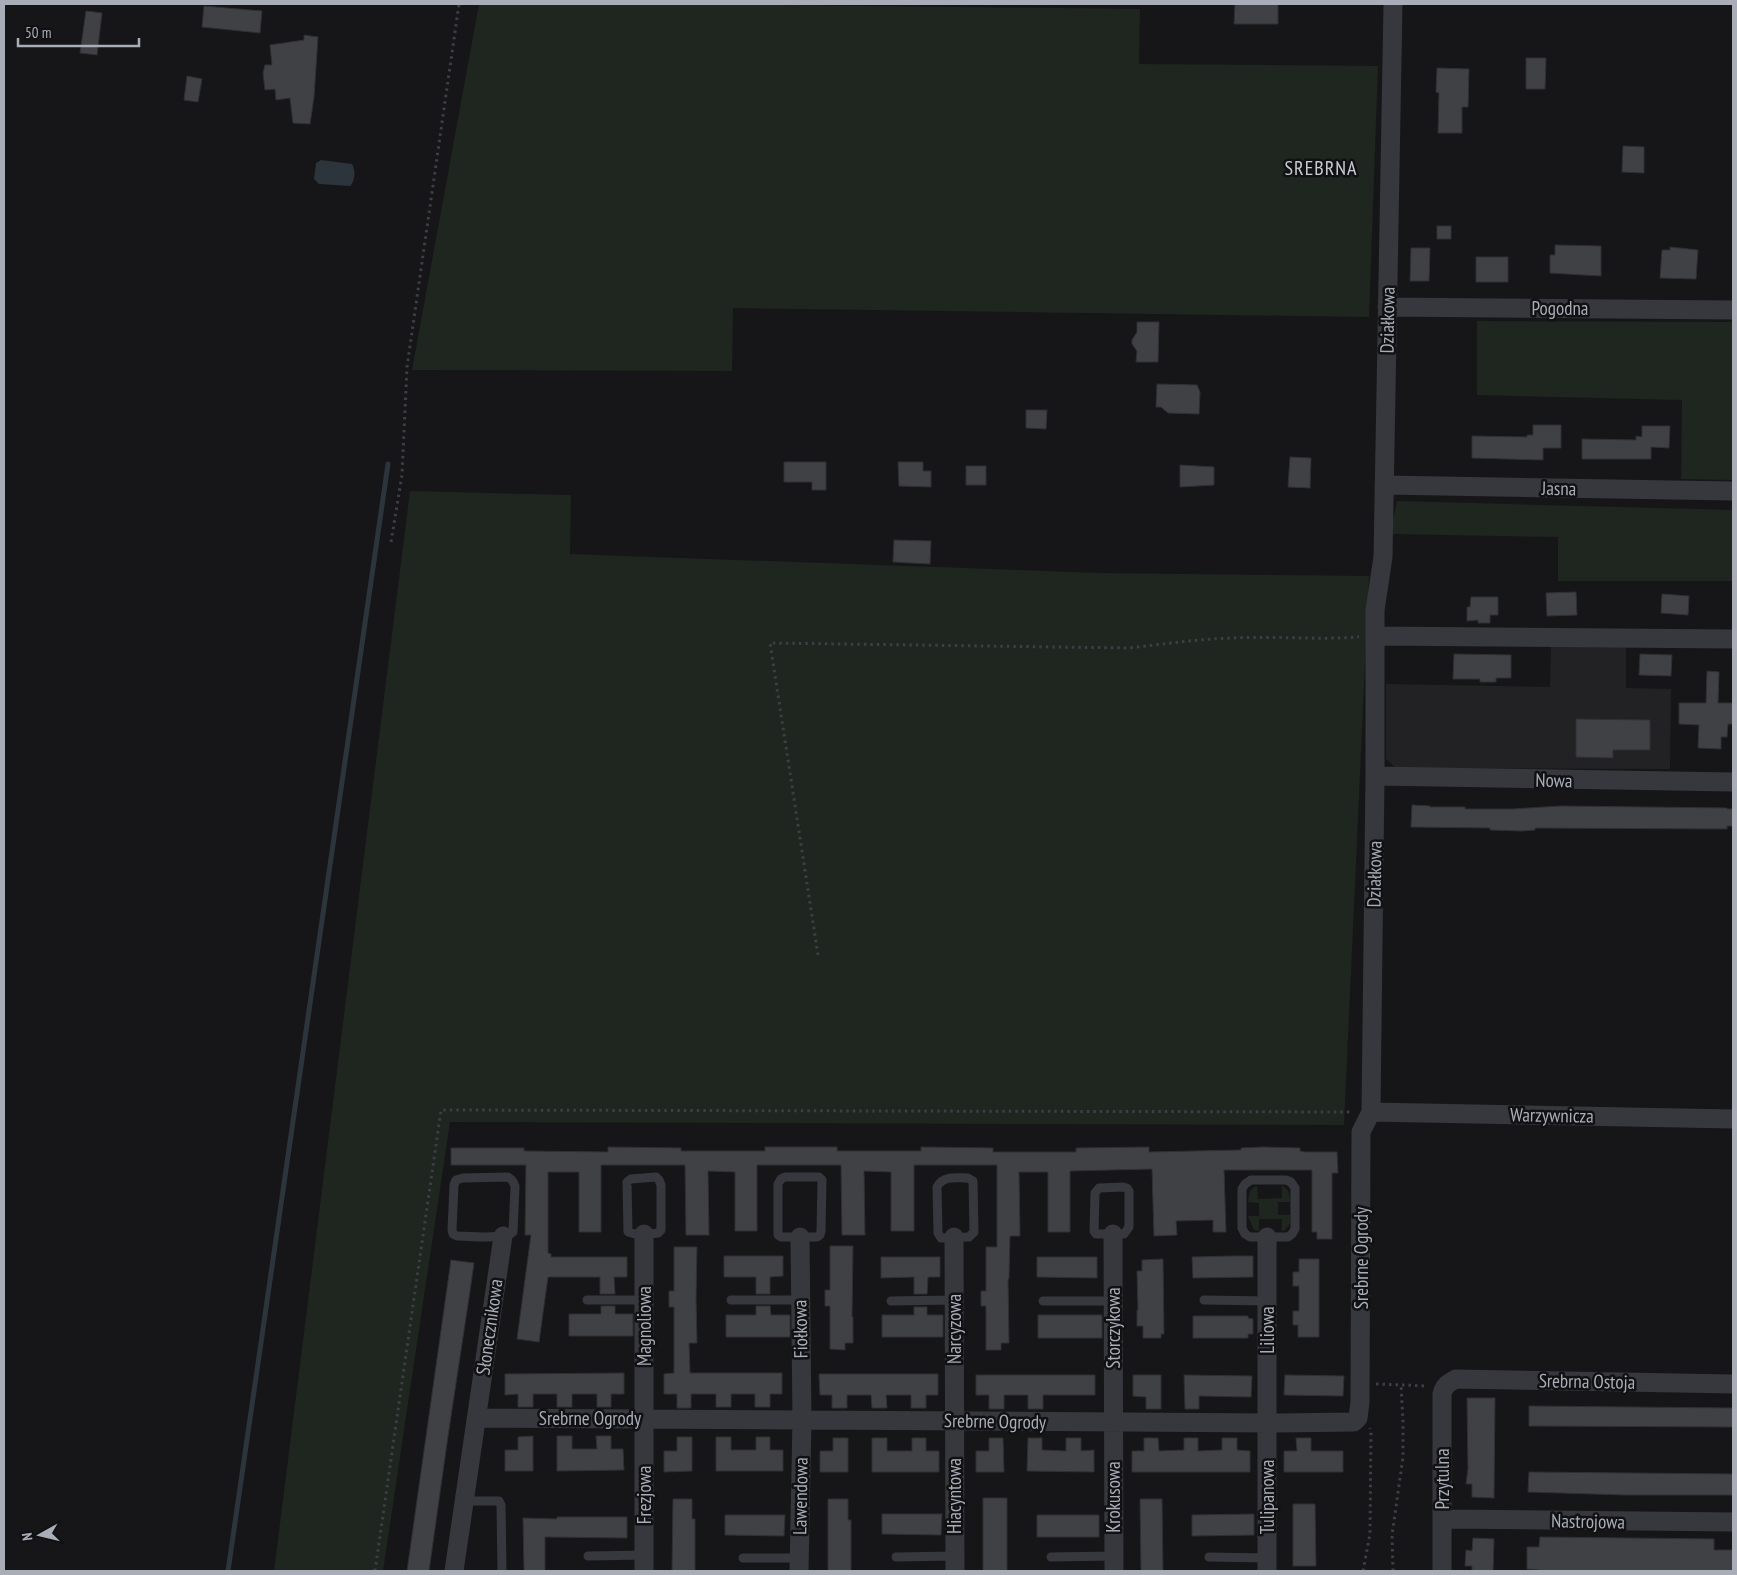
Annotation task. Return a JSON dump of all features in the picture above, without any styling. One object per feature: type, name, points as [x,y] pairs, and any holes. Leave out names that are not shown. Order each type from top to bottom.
[{"type":"street","name":"Działkowa","points":[[1370,1112],[1375,776],[1375,610],[1382,557],[1393,4]]},
{"type":"street","name":"Pogodna","points":[[1387,306],[1733,310]]},
{"type":"street","name":"Jasna","points":[[1384,485],[1733,491]]},
{"type":"street","points":[[1375,636],[1733,639]]},
{"type":"street","name":"Nowa","points":[[1375,776],[1733,782]]},
{"type":"street","name":"Warzywnicza","points":[[1370,1112],[1733,1119]]},
{"type":"street","name":"Srebrne Ogrody","points":[[476,1418],[1354,1422],[1358,1418],[1360,1384],[1361,1132],[1370,1112]]},
{"type":"street","name":"Magnoliowa","points":[[644,1234],[644,1418]]},
{"type":"street","name":"Storczykowa","points":[[1113,1234],[1113,1422]]},
{"type":"street","name":"Słonecznikowa","points":[[476,1418],[503,1236]]},
{"type":"street","name":"Fiołkowa","points":[[800,1237],[802,1420]]},
{"type":"street","name":"Narcyzowa","points":[[954,1237],[954,1421]]},
{"type":"street","name":"Liliowa","points":[[1266,1422],[1267,1237]]},
{"type":"street","name":"Srebrna Ostoja","points":[[1444,1387],[1456,1380],[1733,1384]]},
{"type":"street","name":"Przytulna","points":[[1442,1571],[1442,1394],[1444,1387]]},
{"type":"street","points":[[454,1571],[476,1418]]},
{"type":"street","name":"Frezjowa","points":[[644,1418],[645,1563]]},
{"type":"street","name":"Lawendowa","points":[[799,1565],[802,1420]]},
{"type":"street","name":"Hiacyntowa","points":[[954,1421],[955,1564]]},
{"type":"street","name":"Krokusowa","points":[[1113,1422],[1114,1564]]},
{"type":"street","name":"Tulipanowa","points":[[1266,1422],[1267,1564]]},
{"type":"street","name":"Nastrojowa","points":[[1442,1519],[1733,1522]]},
{"type":"lane","points":[[499,1177],[508,1177],[512,1180],[515,1186],[513,1232],[503,1236],[457,1236],[453,1234],[456,1180],[463,1178],[499,1177]]},
{"type":"lane","points":[[656,1177],[661,1185],[660,1230],[658,1233],[644,1234],[628,1232],[627,1182],[631,1179],[656,1177]]},
{"type":"lane","points":[[785,1177],[819,1177],[822,1180],[820,1235],[817,1237],[800,1237],[778,1235],[778,1184],[785,1177]]},
{"type":"lane","points":[[968,1178],[973,1181],[974,1232],[969,1237],[954,1237],[941,1238],[939,1235],[938,1187],[940,1181],[944,1179],[968,1178]]},
{"type":"lane","points":[[1251,1180],[1286,1180],[1291,1182],[1295,1188],[1295,1229],[1288,1237],[1267,1237],[1250,1237],[1245,1234],[1242,1228],[1242,1189],[1251,1180]]},
{"type":"lane","points":[[1099,1188],[1127,1188],[1129,1191],[1129,1228],[1124,1234],[1113,1234],[1099,1234],[1094,1230],[1095,1193],[1099,1188]]},
{"type":"lane","points":[[587,1300],[644,1300]]},
{"type":"lane","points":[[731,1300],[800,1300]]},
{"type":"lane","points":[[891,1301],[954,1300]]},
{"type":"lane","points":[[1204,1300],[1267,1301]]},
{"type":"lane","points":[[1043,1301],[1113,1301]]},
{"type":"lane","points":[[465,1501],[499,1501],[501,1505],[502,1571]]},
{"type":"lane","points":[[588,1556],[645,1563]]},
{"type":"lane","points":[[896,1557],[955,1564]]},
{"type":"lane","points":[[1051,1557],[1114,1564]]},
{"type":"lane","points":[[1209,1557],[1267,1564]]},
{"type":"lane","points":[[743,1558],[799,1565]]},
{"type":"path","points":[[390,542],[402,475],[407,367],[459,4]]},
{"type":"path","points":[[818,955],[770,643],[1129,648],[1233,638],[1335,639],[1375,636]]},
{"type":"path","points":[[375,1571],[441,1110],[1370,1112]]},
{"type":"path","points":[[1360,1384],[1444,1387]]},
{"type":"path","points":[[1394,1571],[1392,1535],[1402,1472],[1404,1439],[1401,1385]]},
{"type":"path","points":[[1358,1418],[1368,1426],[1371,1432],[1370,1534],[1363,1571]]},
{"type":"shaded area","points":[[479,4],[692,4],[1140,9],[1139,64],[1378,66],[1369,317],[733,308],[732,371],[412,370]]},
{"type":"shaded area","points":[[321,160],[352,164],[354,176],[350,186],[319,184],[314,179],[316,163]]},
{"type":"shaded area","points":[[1477,321],[1733,322],[1733,480],[1681,479],[1682,400],[1477,395]]},
{"type":"shaded area","points":[[410,491],[571,495],[570,554],[1101,573],[1369,576],[1344,1125],[450,1122],[383,1571],[274,1571]]},
{"type":"shaded area","points":[[1397,501],[1733,510],[1733,581],[1558,581],[1558,537],[1390,534]]},
{"type":"shaded area","points":[[1551,646],[1626,646],[1626,688],[1671,689],[1670,769],[1396,768],[1386,759],[1386,684],[1550,687]]},
{"type":"shaded area","points":[[1257,1186],[1258,1199],[1282,1198],[1282,1186],[1288,1191],[1290,1202],[1278,1202],[1278,1215],[1290,1215],[1290,1223],[1284,1231],[1282,1231],[1282,1219],[1259,1219],[1259,1231],[1254,1230],[1248,1216],[1259,1216],[1259,1203],[1248,1202],[1251,1191]]},
{"type":"building","points":[[1235,4],[1278,4],[1278,24],[1234,24]]},
{"type":"building","points":[[204,6],[262,11],[260,33],[202,27]]},
{"type":"building","points":[[86,11],[102,13],[97,55],[80,53]]},
{"type":"building","points":[[304,35],[318,37],[314,97],[310,124],[293,123],[290,98],[276,100],[275,89],[265,90],[263,73],[265,65],[272,65],[270,45],[304,40]]},
{"type":"building","points":[[1526,58],[1546,58],[1545,89],[1526,89]]},
{"type":"building","points":[[1437,68],[1469,69],[1468,107],[1462,107],[1462,133],[1438,133],[1439,93],[1436,92]]},
{"type":"building","points":[[187,76],[202,79],[198,102],[184,100]]},
{"type":"building","points":[[1623,146],[1644,147],[1644,173],[1622,172]]},
{"type":"building","points":[[1437,226],[1451,226],[1451,239],[1437,239]]},
{"type":"building","points":[[1555,245],[1601,246],[1601,276],[1550,273],[1550,255],[1555,255]]},
{"type":"building","points":[[1670,247],[1698,250],[1696,279],[1660,278],[1662,250],[1670,250]]},
{"type":"building","points":[[1411,248],[1430,248],[1429,281],[1410,281]]},
{"type":"building","points":[[1476,257],[1508,257],[1508,282],[1476,282]]},
{"type":"building","points":[[1137,322],[1159,322],[1158,362],[1136,362],[1137,351],[1132,344],[1132,340],[1137,332]]},
{"type":"building","points":[[1157,384],[1197,385],[1200,392],[1199,414],[1168,413],[1161,407],[1156,407]]},
{"type":"building","points":[[1026,410],[1047,410],[1046,429],[1026,428]]},
{"type":"building","points":[[1533,425],[1561,425],[1561,448],[1543,448],[1543,460],[1472,458],[1472,436],[1527,437],[1527,435],[1533,435]]},
{"type":"building","points":[[1642,426],[1670,426],[1669,448],[1651,447],[1651,459],[1582,459],[1582,439],[1636,440],[1636,436],[1642,437]]},
{"type":"building","points":[[1290,457],[1311,458],[1310,488],[1288,487]]},
{"type":"building","points":[[784,462],[826,462],[826,490],[812,490],[812,482],[784,482]]},
{"type":"building","points":[[898,462],[923,462],[923,471],[931,471],[931,487],[899,486]]},
{"type":"building","points":[[1180,465],[1214,467],[1214,485],[1180,487]]},
{"type":"building","points":[[966,466],[986,466],[986,485],[966,485]]},
{"type":"building","points":[[894,540],[931,541],[930,564],[893,562]]},
{"type":"building","points":[[1576,592],[1577,615],[1547,616],[1546,593]]},
{"type":"building","points":[[1662,594],[1689,596],[1688,615],[1661,613]]},
{"type":"building","points":[[1471,597],[1498,597],[1498,615],[1490,615],[1490,623],[1478,623],[1478,620],[1467,621],[1467,607],[1470,607]]},
{"type":"building","points":[[1454,654],[1511,655],[1511,678],[1496,678],[1496,682],[1480,682],[1480,679],[1453,679]]},
{"type":"building","points":[[1640,654],[1672,655],[1671,676],[1639,675]]},
{"type":"building","points":[[1707,671],[1719,672],[1718,703],[1733,703],[1733,724],[1728,724],[1727,737],[1721,737],[1721,749],[1698,748],[1699,725],[1679,724],[1679,703],[1706,703]]},
{"type":"building","points":[[1576,719],[1650,720],[1650,750],[1613,750],[1613,758],[1576,757]]},
{"type":"building","points":[[1412,805],[1465,807],[1465,809],[1561,806],[1727,808],[1733,809],[1733,826],[1727,826],[1727,829],[1535,828],[1535,830],[1522,831],[1490,830],[1490,828],[1411,827]]},
{"type":"building","points":[[608,1147],[681,1148],[681,1151],[765,1151],[765,1147],[837,1147],[837,1151],[921,1151],[921,1147],[993,1148],[993,1152],[1076,1152],[1076,1148],[1149,1147],[1149,1152],[1241,1150],[1241,1148],[1263,1147],[1300,1148],[1300,1151],[1305,1152],[1337,1152],[1338,1173],[1332,1173],[1332,1239],[1317,1239],[1317,1232],[1312,1232],[1312,1170],[1224,1170],[1226,1232],[1213,1232],[1213,1220],[1176,1221],[1177,1235],[1154,1236],[1152,1169],[1070,1171],[1070,1232],[1048,1232],[1048,1172],[1019,1172],[1020,1236],[1010,1236],[1008,1279],[1009,1343],[1001,1343],[1001,1350],[986,1350],[986,1306],[981,1306],[981,1291],[986,1291],[986,1247],[997,1247],[997,1165],[914,1165],[914,1231],[891,1231],[891,1172],[864,1171],[865,1235],[842,1235],[841,1165],[757,1165],[757,1231],[735,1231],[735,1172],[708,1171],[709,1235],[686,1235],[685,1165],[601,1165],[601,1232],[579,1232],[579,1172],[548,1172],[548,1253],[551,1254],[551,1257],[627,1257],[627,1277],[614,1277],[615,1294],[600,1294],[600,1277],[548,1277],[539,1342],[517,1339],[531,1235],[525,1235],[526,1165],[451,1165],[451,1148],[524,1148],[524,1151],[608,1152]]},
{"type":"building","points":[[830,1246],[853,1246],[853,1343],[845,1343],[845,1350],[830,1349],[830,1306],[825,1306],[825,1290],[830,1290]]},
{"type":"building","points":[[674,1247],[697,1247],[697,1343],[689,1343],[690,1373],[782,1373],[782,1394],[770,1394],[770,1407],[755,1407],[755,1394],[731,1394],[731,1407],[716,1407],[716,1394],[691,1394],[691,1408],[677,1408],[677,1394],[664,1394],[664,1374],[674,1373],[674,1307],[669,1307],[669,1291],[674,1291]]},
{"type":"building","points":[[724,1256],[783,1256],[783,1276],[770,1277],[770,1294],[756,1294],[756,1277],[724,1277]]},
{"type":"building","points":[[1253,1256],[1253,1277],[1193,1278],[1192,1257]]},
{"type":"building","points":[[881,1257],[940,1257],[940,1277],[928,1277],[927,1294],[914,1294],[914,1277],[881,1278]]},
{"type":"building","points":[[1037,1257],[1097,1257],[1097,1278],[1037,1277]]},
{"type":"building","points":[[1163,1259],[1164,1334],[1161,1334],[1161,1338],[1143,1338],[1143,1326],[1137,1326],[1137,1271],[1142,1271],[1142,1260]]},
{"type":"building","points":[[1299,1259],[1319,1259],[1319,1337],[1298,1337],[1298,1325],[1293,1325],[1293,1311],[1299,1311],[1299,1286],[1293,1286],[1293,1272],[1299,1272]]},
{"type":"building","points":[[451,1260],[474,1263],[429,1571],[407,1571]]},
{"type":"building","points":[[601,1306],[615,1306],[615,1314],[633,1314],[633,1336],[569,1336],[569,1314],[601,1314]]},
{"type":"building","points":[[756,1306],[770,1306],[771,1315],[790,1315],[790,1337],[726,1337],[726,1315],[756,1315]]},
{"type":"building","points":[[914,1307],[927,1307],[927,1315],[943,1315],[943,1337],[882,1337],[882,1315],[914,1315]]},
{"type":"building","points":[[1038,1315],[1102,1315],[1102,1338],[1038,1338]]},
{"type":"building","points":[[1193,1316],[1248,1316],[1248,1318],[1253,1319],[1253,1334],[1248,1334],[1248,1338],[1193,1338]]},
{"type":"building","points":[[624,1373],[624,1394],[611,1394],[611,1407],[597,1407],[597,1394],[572,1394],[572,1407],[557,1407],[557,1394],[533,1394],[533,1407],[518,1407],[518,1394],[505,1395],[505,1374]]},
{"type":"building","points":[[819,1374],[938,1374],[938,1395],[926,1395],[926,1408],[911,1408],[911,1395],[886,1395],[887,1408],[872,1408],[871,1395],[847,1395],[847,1408],[832,1408],[832,1395],[820,1395]]},
{"type":"building","points":[[976,1375],[1095,1375],[1095,1395],[1043,1395],[1043,1409],[1028,1409],[1028,1395],[1004,1395],[1004,1409],[989,1409],[989,1395],[976,1395]]},
{"type":"building","points":[[1133,1375],[1161,1375],[1161,1409],[1146,1409],[1146,1397],[1133,1396]]},
{"type":"building","points":[[1184,1375],[1252,1376],[1251,1397],[1199,1396],[1199,1409],[1185,1409]]},
{"type":"building","points":[[1285,1375],[1344,1376],[1343,1396],[1284,1395]]},
{"type":"building","points":[[1467,1398],[1495,1398],[1494,1498],[1472,1497],[1472,1484],[1466,1484],[1468,1469]]},
{"type":"building","points":[[1529,1406],[1733,1408],[1733,1427],[1529,1426]]},
{"type":"building","points":[[533,1436],[533,1471],[505,1471],[505,1450],[518,1450],[518,1437]]},
{"type":"building","points":[[557,1436],[572,1436],[572,1449],[597,1449],[596,1436],[611,1436],[611,1449],[623,1449],[624,1470],[557,1471]]},
{"type":"building","points":[[677,1437],[692,1437],[692,1471],[664,1472],[664,1451],[677,1451]]},
{"type":"building","points":[[716,1437],[731,1437],[731,1450],[756,1450],[756,1437],[770,1437],[770,1450],[783,1450],[783,1471],[716,1471]]},
{"type":"building","points":[[833,1438],[848,1438],[848,1472],[820,1472],[820,1451],[833,1451]]},
{"type":"building","points":[[872,1438],[887,1438],[887,1451],[912,1451],[912,1438],[926,1438],[926,1451],[939,1451],[939,1472],[872,1472]]},
{"type":"building","points":[[989,1438],[1003,1438],[1004,1472],[976,1472],[976,1451],[989,1451]]},
{"type":"building","points":[[1028,1438],[1042,1438],[1042,1450],[1066,1451],[1066,1438],[1081,1438],[1081,1451],[1094,1450],[1094,1472],[1027,1471]]},
{"type":"building","points":[[1144,1438],[1158,1438],[1159,1451],[1184,1450],[1184,1438],[1198,1438],[1198,1451],[1222,1450],[1222,1438],[1237,1438],[1237,1450],[1250,1451],[1250,1472],[1132,1472],[1132,1451],[1144,1451]]},
{"type":"building","points":[[1296,1438],[1311,1438],[1311,1451],[1343,1451],[1343,1472],[1284,1472],[1284,1451],[1297,1451]]},
{"type":"building","points":[[1529,1472],[1733,1474],[1733,1495],[1626,1495],[1528,1492]]},
{"type":"building","points":[[983,1498],[1007,1498],[1007,1571],[983,1571]]},
{"type":"building","points":[[673,1499],[692,1499],[692,1519],[695,1519],[695,1571],[672,1571]]},
{"type":"building","points":[[828,1499],[848,1499],[848,1520],[851,1520],[851,1571],[828,1571]]},
{"type":"building","points":[[1140,1499],[1162,1499],[1163,1571],[1141,1571]]},
{"type":"building","points":[[1293,1504],[1315,1504],[1316,1566],[1293,1566]]},
{"type":"building","points":[[882,1514],[942,1514],[941,1535],[882,1534]]},
{"type":"building","points":[[1254,1514],[1254,1535],[1192,1536],[1192,1515]]},
{"type":"building","points":[[725,1515],[785,1515],[784,1536],[725,1535]]},
{"type":"building","points":[[1037,1515],[1099,1515],[1099,1537],[1037,1537]]},
{"type":"building","points":[[557,1517],[627,1517],[627,1538],[545,1537],[545,1571],[524,1571],[523,1518],[557,1519]]},
{"type":"building","points":[[1540,1537],[1714,1539],[1714,1550],[1733,1550],[1733,1571],[1539,1571],[1527,1569],[1527,1547],[1539,1547]]},
{"type":"building","points":[[1473,1538],[1494,1539],[1493,1571],[1472,1571],[1472,1566],[1465,1566],[1466,1550],[1472,1551]]},
{"type":"waterway","points":[[228,1571],[388,464]]},
{"type":"district","name":"SREBRNA","points":[[1321,168]]}]
